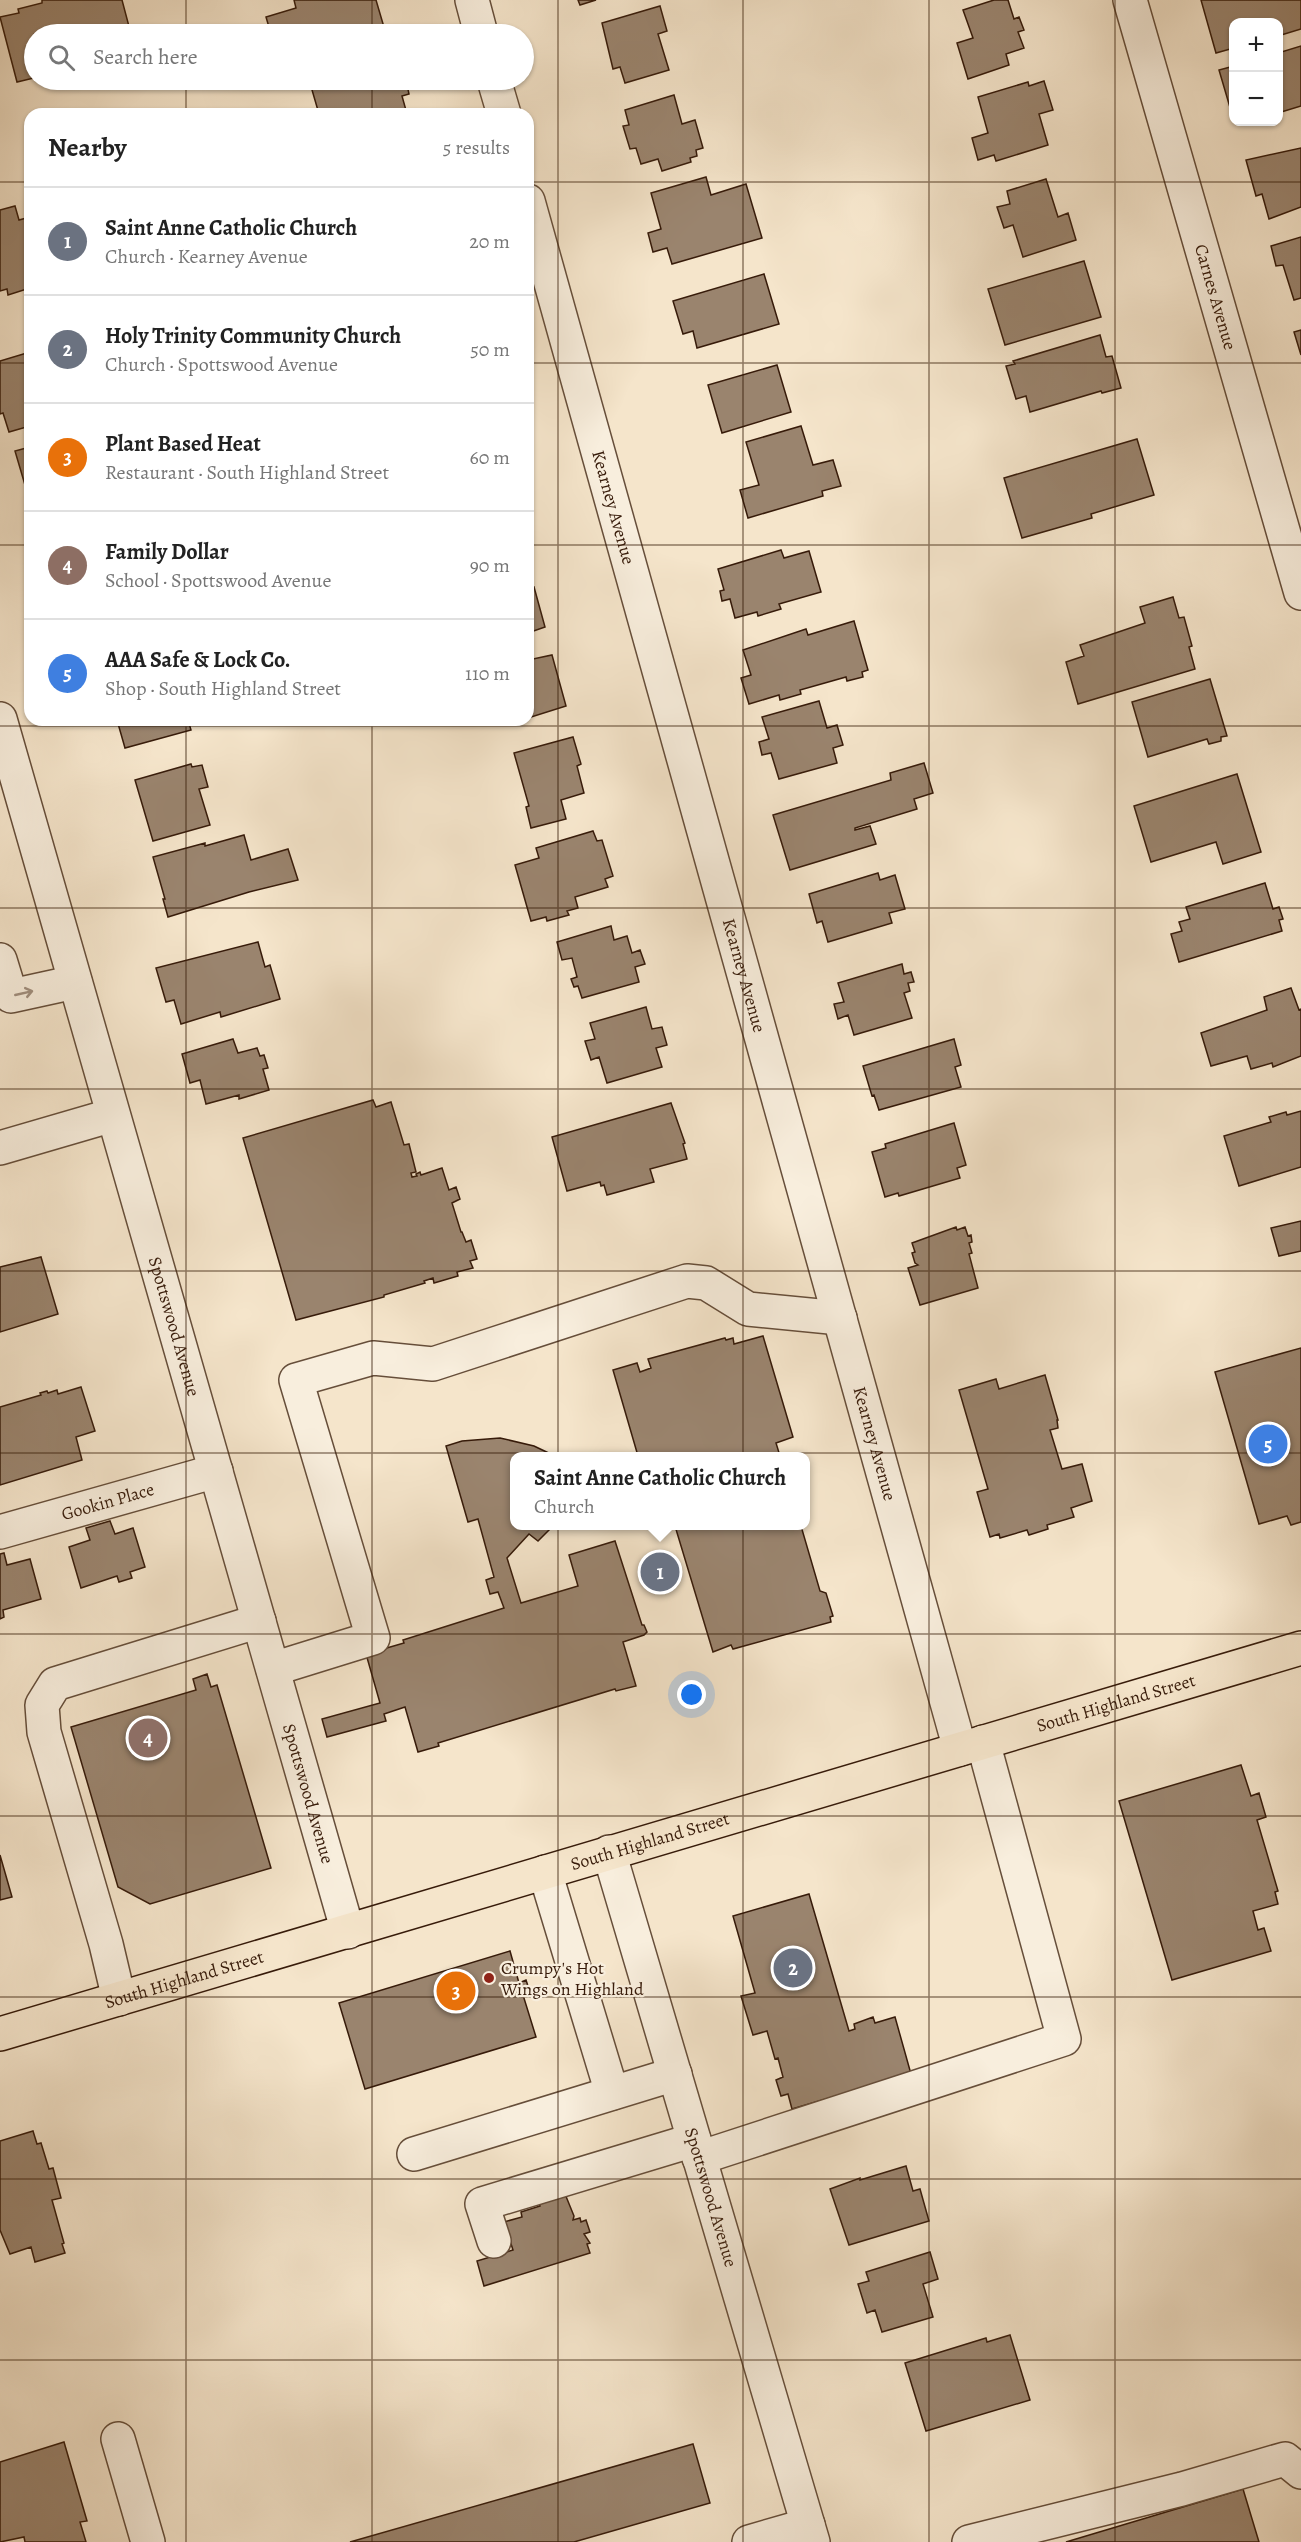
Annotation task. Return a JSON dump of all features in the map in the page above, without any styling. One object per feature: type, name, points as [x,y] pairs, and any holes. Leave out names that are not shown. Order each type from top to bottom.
[{"type":"main road","name":"South Highland Street","points":[[0,2034],[1301,1648]]},
{"type":"street","points":[[472,0],[478,24]]},
{"type":"street","name":"Carnes Avenue","points":[[1130,0],[1301,593]]},
{"type":"street","points":[[497,90],[502,108]]},
{"type":"street","name":"Kearney Avenue","points":[[534,222],[840,1318],[1064,2038],[697,2149]]},
{"type":"street","name":"Spottswood Avenue","points":[[0,719],[7,773],[75,982],[348,1932]]},
{"type":"street","points":[[0,960],[11,996],[75,982]]},
{"type":"street","points":[[0,1148],[113,1115]]},
{"type":"street","points":[[273,1669],[373,1638],[296,1380],[373,1358],[433,1364],[687,1281],[706,1283],[748,1309],[840,1318]]},
{"type":"street","name":"Gookin Place","points":[[0,1532],[216,1471]]},
{"type":"street","points":[[119,1999],[106,1944],[45,1732],[42,1705],[55,1684],[259,1622]]},
{"type":"street","name":"Spottswood Avenue","points":[[609,1852],[810,2533]]},
{"type":"street","points":[[544,1872],[612,2093]]},
{"type":"street","points":[[414,2154],[675,2074]]},
{"type":"street","points":[[494,2241],[482,2204],[697,2149]]},
{"type":"street","points":[[118,2439],[148,2542]]},
{"type":"street","points":[[969,2542],[1182,2489],[1285,2459],[1301,2472]]},
{"type":"street","points":[[749,2542],[810,2533]]},
{"type":"building","points":[[42,0],[122,0],[128,24],[24,24],[24,80],[17,82],[0,17],[19,13],[18,9],[42,3]]},
{"type":"building","points":[[294,0],[376,0],[383,24],[268,24],[266,17],[296,8]]},
{"type":"building","points":[[578,0],[596,0],[580,5]]},
{"type":"building","points":[[994,0],[1008,0],[1014,19],[1019,17],[1024,30],[1018,32],[1024,48],[1006,54],[1009,65],[968,79],[957,43],[973,38],[963,10]]},
{"type":"building","points":[[1201,0],[1301,0],[1301,29],[1283,34],[1283,18],[1229,18],[1229,49],[1216,53]]},
{"type":"building","points":[[660,6],[667,31],[658,34],[669,70],[625,83],[620,67],[613,69],[602,23]]},
{"type":"building","points":[[1301,46],[1301,106],[1283,111],[1283,72],[1283,51]]},
{"type":"building","points":[[1229,67],[1229,104],[1219,70]]},
{"type":"building","points":[[1044,81],[1053,110],[1039,114],[1048,145],[996,161],[994,155],[978,160],[972,138],[988,133],[978,97],[1028,82],[1029,86]]},
{"type":"building","points":[[312,90],[408,90],[409,94],[402,96],[405,108],[317,108]]},
{"type":"building","points":[[674,95],[682,124],[695,120],[703,148],[696,150],[697,156],[690,158],[691,162],[662,171],[658,159],[641,164],[636,148],[630,149],[623,126],[629,125],[625,110]]},
{"type":"building","points":[[1301,148],[1301,207],[1269,219],[1262,194],[1256,196],[1246,160]]},
{"type":"building","points":[[706,177],[711,195],[746,184],[762,238],[672,264],[667,248],[653,252],[648,233],[661,229],[651,193]]},
{"type":"building","points":[[1046,179],[1058,217],[1068,213],[1076,240],[1023,257],[1013,225],[1004,228],[997,207],[1010,204],[1007,191]]},
{"type":"building","points":[[15,206],[19,220],[24,219],[24,290],[8,295],[7,289],[0,291],[0,210]]},
{"type":"building","points":[[1301,237],[1301,298],[1294,300],[1283,265],[1276,266],[1271,246]]},
{"type":"building","points":[[1084,261],[1101,317],[1005,345],[988,289]]},
{"type":"building","points":[[764,274],[779,324],[697,348],[693,331],[683,334],[673,301]]},
{"type":"building","points":[[1301,330],[1301,355],[1294,332]]},
{"type":"building","points":[[1100,335],[1106,357],[1112,356],[1121,388],[1102,393],[1101,391],[1030,412],[1026,396],[1016,399],[1006,366],[1015,364],[1013,361]]},
{"type":"building","points":[[24,354],[24,428],[9,432],[3,413],[0,414],[0,361]]},
{"type":"building","points":[[777,365],[791,412],[722,433],[708,385]]},
{"type":"building","points":[[801,426],[813,465],[833,460],[841,486],[822,491],[823,496],[748,518],[740,490],[759,485],[746,442]]},
{"type":"building","points":[[1137,439],[1154,495],[1091,514],[1092,518],[1022,538],[1004,478]]},
{"type":"building","points":[[24,449],[24,482],[15,451]]},
{"type":"building","points":[[781,550],[784,558],[809,551],[821,592],[779,604],[781,609],[758,616],[757,612],[735,618],[730,599],[722,601],[720,591],[724,590],[718,569]]},
{"type":"building","points":[[534,587],[545,627],[534,631]]},
{"type":"building","points":[[1173,597],[1179,618],[1184,617],[1192,646],[1189,647],[1195,669],[1078,704],[1066,662],[1084,656],[1080,645],[1145,623],[1140,607]]},
{"type":"building","points":[[854,621],[868,670],[862,672],[863,677],[847,681],[846,677],[800,690],[801,694],[780,700],[779,695],[749,704],[741,678],[751,675],[743,650],[806,629],[808,635]]},
{"type":"building","points":[[552,655],[566,706],[534,716],[534,659]]},
{"type":"building","points":[[1210,679],[1227,736],[1221,737],[1221,741],[1209,744],[1207,739],[1148,757],[1132,702]]},
{"type":"building","points":[[819,701],[827,728],[837,725],[843,745],[833,748],[837,763],[779,779],[771,753],[762,755],[759,742],[769,739],[762,717]]},
{"type":"building","points":[[119,726],[190,726],[191,730],[125,748]]},
{"type":"building","points":[[573,737],[581,764],[577,766],[584,793],[561,800],[566,819],[531,828],[526,807],[529,806],[514,753]]},
{"type":"building","points":[[924,763],[933,793],[914,799],[917,809],[855,828],[855,830],[870,826],[876,844],[790,870],[773,815],[891,780],[890,773]]},
{"type":"building","points":[[191,764],[192,767],[202,765],[208,787],[199,789],[210,825],[153,841],[135,780]]},
{"type":"building","points":[[1237,774],[1261,852],[1223,864],[1216,842],[1151,862],[1134,806]]},
{"type":"building","points":[[593,831],[597,841],[602,840],[613,876],[605,879],[608,887],[575,897],[578,908],[567,911],[569,915],[547,921],[546,917],[531,921],[515,865],[539,858],[536,848]]},
{"type":"building","points":[[244,835],[251,860],[288,849],[298,880],[249,892],[168,917],[153,857]]},
{"type":"building","points":[[878,873],[880,880],[895,875],[905,909],[889,913],[892,923],[828,942],[822,921],[817,923],[809,894]]},
{"type":"building","points":[[1265,883],[1273,909],[1279,907],[1283,919],[1279,920],[1282,931],[1179,962],[1171,934],[1182,931],[1179,922],[1190,919],[1186,907]]},
{"type":"building","points":[[611,926],[614,940],[627,936],[632,953],[640,950],[645,964],[635,967],[639,982],[582,998],[578,986],[574,987],[571,979],[577,977],[572,958],[562,960],[557,942]]},
{"type":"building","points":[[258,942],[265,967],[270,965],[280,999],[221,1017],[220,1012],[181,1024],[174,1000],[166,1002],[156,968]]},
{"type":"building","points":[[902,964],[904,974],[911,972],[914,982],[908,983],[910,991],[904,993],[912,1018],[854,1035],[848,1015],[838,1019],[834,1004],[844,1002],[838,983]]},
{"type":"building","points":[[1291,988],[1299,1010],[1301,1009],[1301,1056],[1273,1067],[1272,1063],[1251,1069],[1247,1056],[1211,1066],[1201,1033],[1267,1010],[1264,997]]},
{"type":"building","points":[[646,1007],[652,1029],[662,1027],[667,1045],[656,1048],[662,1067],[607,1083],[599,1057],[591,1060],[585,1041],[595,1039],[590,1023]]},
{"type":"building","points":[[233,1039],[238,1053],[257,1048],[260,1056],[264,1055],[268,1068],[263,1069],[269,1090],[239,1099],[239,1095],[206,1104],[200,1080],[190,1083],[182,1054]]},
{"type":"building","points":[[954,1039],[961,1065],[955,1067],[961,1087],[879,1110],[863,1066]]},
{"type":"building","points":[[373,1100],[376,1107],[391,1102],[404,1145],[409,1144],[416,1172],[411,1173],[412,1177],[417,1176],[416,1174],[420,1172],[421,1175],[442,1168],[449,1190],[456,1187],[460,1199],[452,1203],[461,1232],[466,1242],[471,1240],[477,1259],[470,1261],[473,1268],[457,1272],[458,1276],[434,1283],[433,1278],[424,1281],[425,1283],[384,1295],[384,1297],[296,1320],[243,1138]]},
{"type":"building","points":[[671,1103],[685,1143],[683,1144],[687,1159],[650,1169],[654,1182],[607,1195],[604,1185],[601,1186],[600,1182],[567,1191],[552,1137]]},
{"type":"building","points":[[1301,1111],[1301,1167],[1239,1186],[1224,1136],[1271,1122],[1269,1117]]},
{"type":"building","points":[[954,1123],[966,1165],[957,1168],[960,1178],[899,1196],[898,1193],[885,1197],[872,1152],[886,1148],[885,1144]]},
{"type":"building","points":[[1301,1221],[1301,1251],[1279,1256],[1271,1228]]},
{"type":"building","points":[[956,1227],[957,1230],[965,1227],[968,1236],[971,1235],[972,1242],[969,1243],[972,1253],[969,1254],[978,1288],[920,1305],[908,1268],[918,1265],[912,1253],[915,1252],[912,1243]]},
{"type":"building","points":[[41,1257],[58,1314],[0,1332],[0,1267]]},
{"type":"building","points":[[763,1336],[793,1437],[776,1443],[779,1452],[637,1452],[613,1370],[637,1363],[640,1372],[651,1368],[648,1359],[725,1338],[726,1340],[733,1338],[734,1344]]},
{"type":"building","points":[[1301,1348],[1301,1522],[1291,1525],[1287,1516],[1259,1524],[1215,1372]]},
{"type":"building","points":[[1045,1375],[1058,1420],[1058,1428],[1050,1430],[1062,1469],[1082,1464],[1092,1501],[1071,1508],[1074,1517],[1047,1525],[1048,1529],[1029,1535],[1027,1530],[1000,1538],[999,1534],[990,1537],[977,1492],[988,1489],[959,1390],[996,1379],[999,1389]]},
{"type":"building","points":[[81,1387],[95,1431],[76,1437],[82,1460],[0,1485],[0,1407],[41,1395],[40,1393],[47,1391],[48,1393],[57,1390],[58,1394]]},
{"type":"building","points":[[500,1438],[534,1446],[547,1452],[510,1452],[510,1530],[549,1530],[538,1541],[529,1534],[507,1558],[521,1603],[578,1586],[569,1555],[615,1541],[642,1625],[647,1632],[623,1642],[636,1686],[616,1691],[615,1689],[438,1743],[439,1746],[418,1752],[405,1707],[384,1714],[386,1721],[327,1737],[322,1719],[380,1703],[366,1654],[504,1608],[498,1592],[490,1594],[486,1580],[494,1577],[478,1519],[468,1522],[446,1446],[462,1441]]},
{"type":"building","points":[[110,1521],[115,1534],[133,1528],[145,1567],[130,1572],[132,1578],[119,1582],[117,1576],[81,1588],[69,1547],[90,1540],[86,1528]]},
{"type":"building","points":[[676,1530],[802,1530],[820,1591],[826,1593],[833,1616],[830,1617],[831,1622],[733,1649],[731,1645],[713,1652]]},
{"type":"building","points":[[4,1553],[7,1565],[30,1559],[41,1599],[3,1610],[4,1617],[0,1619],[0,1554]]},
{"type":"building","points":[[207,1674],[211,1687],[217,1685],[271,1868],[150,1904],[118,1887],[71,1727],[196,1690],[193,1679]]},
{"type":"building","points":[[1241,1765],[1251,1796],[1259,1793],[1266,1817],[1257,1820],[1278,1891],[1275,1892],[1278,1904],[1253,1911],[1258,1930],[1264,1928],[1271,1951],[1172,1980],[1119,1801]]},
{"type":"building","points":[[0,1855],[12,1897],[0,1900]]},
{"type":"building","points":[[809,1894],[849,2031],[855,2029],[854,2024],[873,2017],[875,2023],[895,2017],[911,2074],[792,2109],[788,2094],[781,2096],[776,2080],[783,2077],[767,2031],[753,2035],[741,1996],[755,1993],[733,1916]]},
{"type":"building","points":[[510,1951],[519,1983],[526,1980],[530,1992],[523,1995],[536,2037],[365,2089],[339,2003]]},
{"type":"building","points":[[33,2131],[37,2144],[41,2143],[49,2169],[53,2168],[61,2198],[52,2200],[65,2253],[35,2262],[31,2247],[10,2254],[0,2230],[0,2141]]},
{"type":"building","points":[[906,2166],[913,2191],[920,2189],[929,2221],[849,2245],[830,2189],[860,2178],[860,2180]]},
{"type":"building","points":[[563,2189],[574,2216],[573,2220],[580,2218],[581,2222],[586,2220],[590,2232],[584,2234],[590,2243],[587,2244],[590,2253],[484,2286],[477,2261],[513,2250],[504,2222],[522,2217],[521,2212],[540,2206],[537,2197]]},
{"type":"building","points":[[930,2252],[938,2279],[923,2284],[933,2317],[882,2332],[875,2310],[867,2313],[858,2284],[869,2281],[866,2272]]},
{"type":"building","points":[[1010,2335],[1030,2400],[926,2431],[905,2363],[986,2338],[987,2342]]},
{"type":"building","points":[[64,2442],[87,2521],[80,2522],[86,2542],[25,2542],[24,2537],[0,2542],[0,2462]]},
{"type":"building","points":[[693,2444],[710,2503],[574,2542],[350,2542]]},
{"type":"building","points":[[1243,2489],[1259,2542],[1066,2542]]},
{"type":"place","name":"AAA Safe & Lock Co.","points":[[1268,1444]]},
{"type":"place","name":"Saint Anne Catholic Church","points":[[660,1572]]},
{"type":"place","name":"Family Dollar","points":[[148,1738]]},
{"type":"place","name":"Holy Trinity Community Church","points":[[793,1968]]},
{"type":"place","name":"Crumpy's Hot Wings on Highland","points":[[489,1978]]},
{"type":"place","name":"Plant Based Heat","points":[[456,1991]]}]
